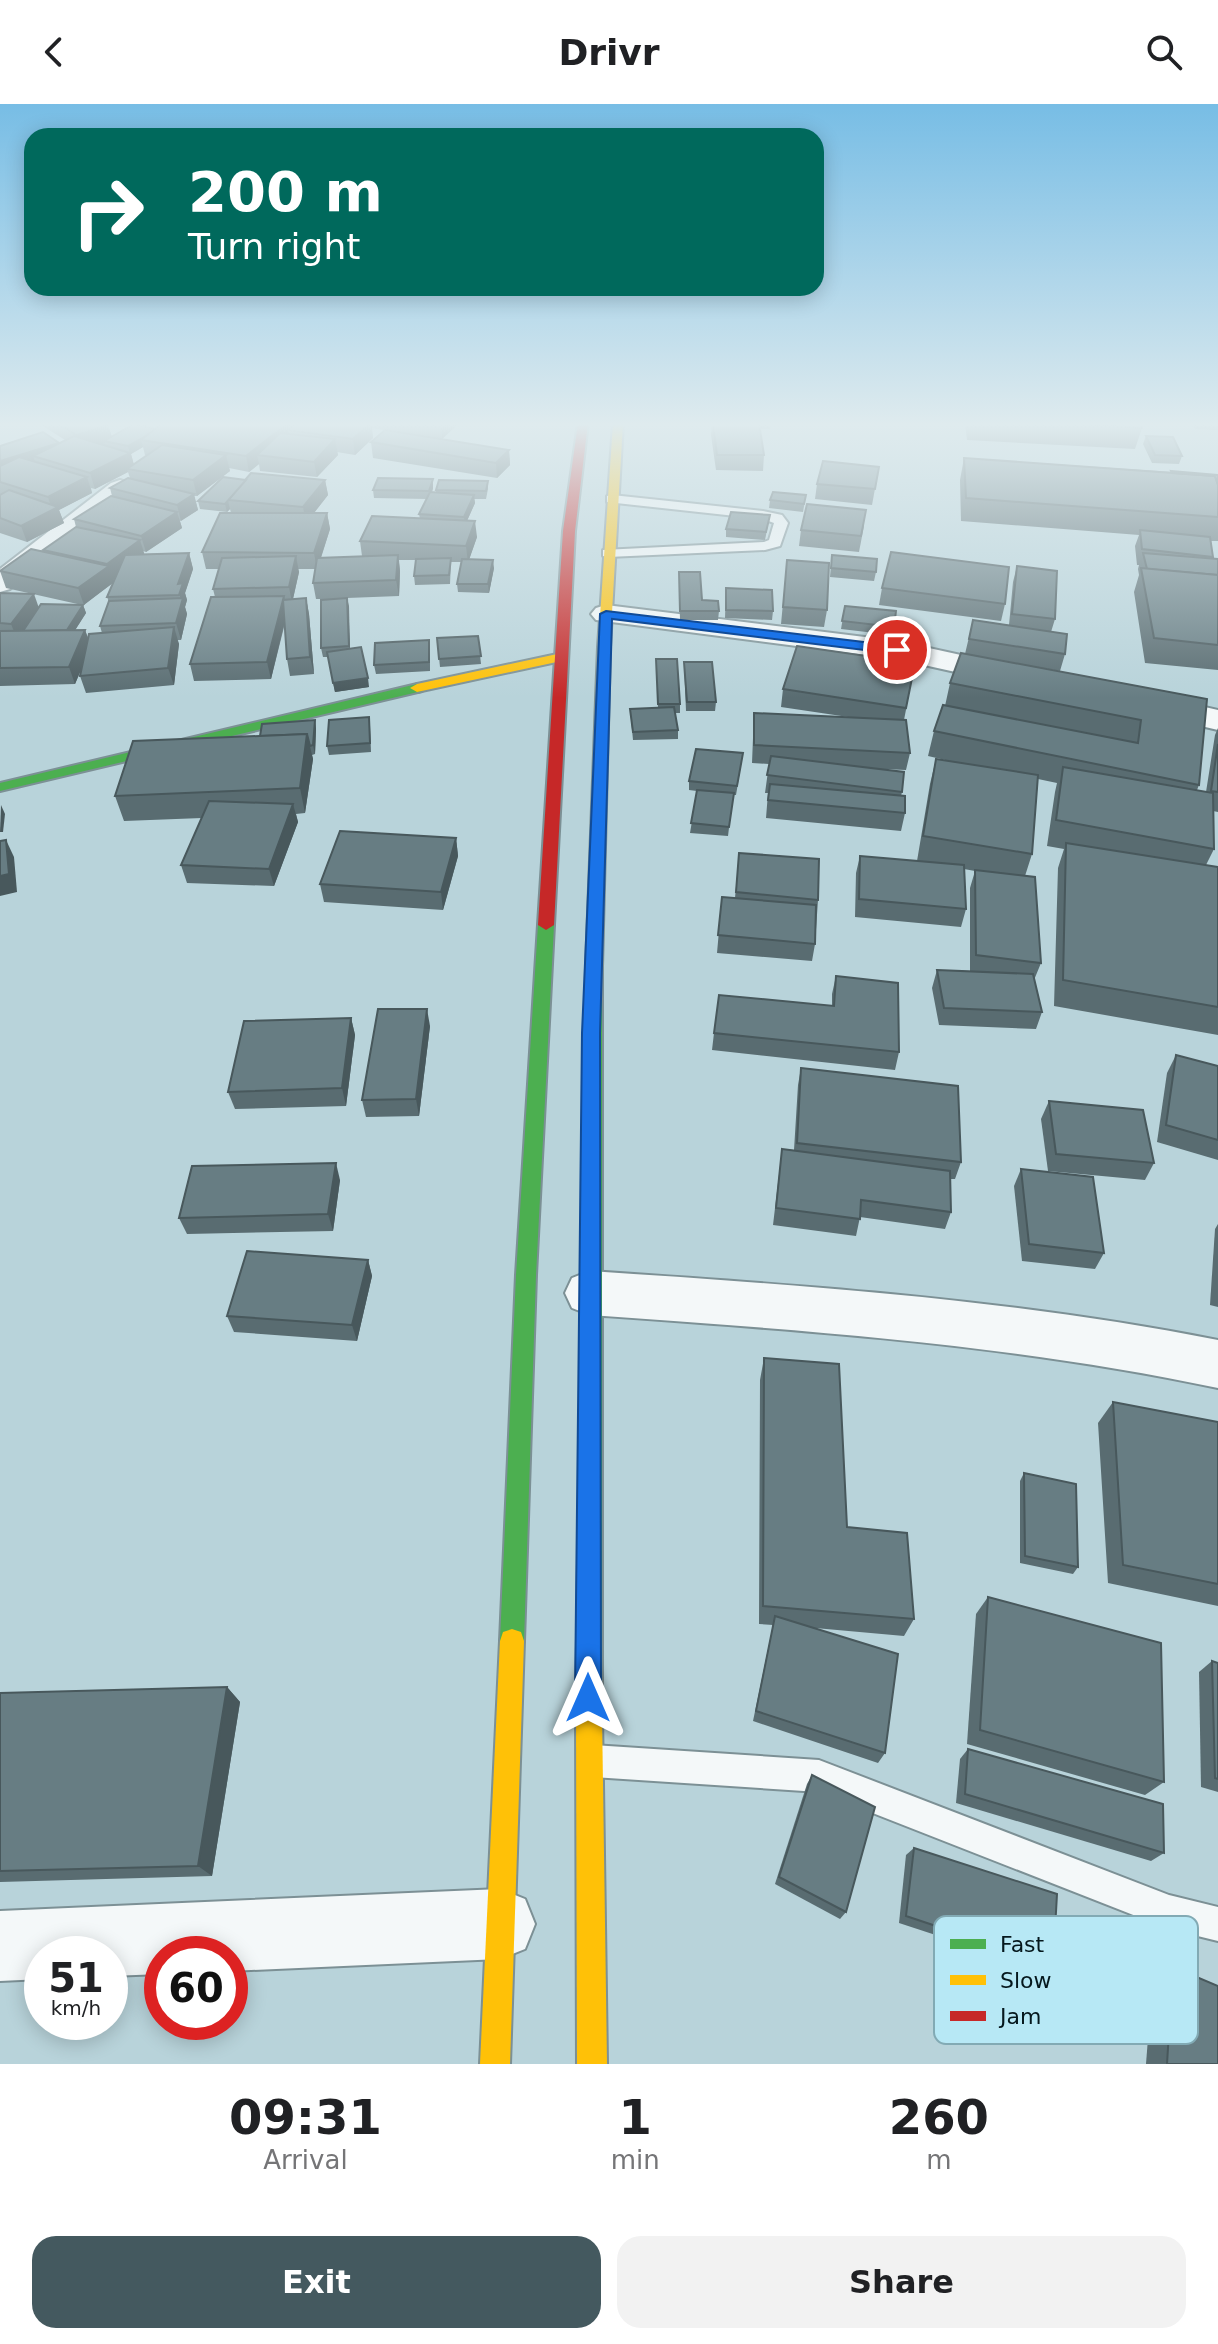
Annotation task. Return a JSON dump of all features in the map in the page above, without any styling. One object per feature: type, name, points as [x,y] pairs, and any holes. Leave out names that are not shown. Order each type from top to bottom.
[{"type":"main road","points":[[495,2064],[526,1275],[571,514]]},
{"type":"main road","points":[[592,2064],[588,1761],[591,1033],[611,514]]},
{"type":"main road","points":[[0,787],[446,681],[562,657]]},
{"type":"street","points":[[0,583],[87,514]]},
{"type":"street","points":[[606,614],[897,650],[1049,683]]},
{"type":"street","points":[[1125,699],[1218,720]]},
{"type":"street","points":[[590,1293],[988,1324],[1136,1345],[1218,1364]]},
{"type":"street","points":[[0,1946],[500,1924]]},
{"type":"lane","points":[[608,553],[775,543],[781,523],[777,518],[758,514]]},
{"type":"lane","points":[[588,1761],[819,1776],[1185,1916]]},
{"type":"lane","points":[[1198,1919],[1218,1924]]},
{"type":"building","points":[[0,514],[43,514],[21,526],[0,518]]},
{"type":"building","points":[[81,514],[173,514],[141,536],[74,519]]},
{"type":"building","points":[[219,514],[327,514],[314,553],[202,552]]},
{"type":"building","points":[[426,514],[465,514],[464,517]]},
{"type":"building","points":[[730,514],[770,515],[766,532],[726,529]]},
{"type":"building","points":[[805,514],[865,514],[861,536],[801,530]]},
{"type":"building","points":[[1184,514],[1218,514],[1218,517]]},
{"type":"building","points":[[372,516],[475,521],[466,546],[360,541]]},
{"type":"building","points":[[76,527],[140,540],[107,564],[43,550]]},
{"type":"building","points":[[1140,530],[1210,537],[1213,557],[1142,549]]},
{"type":"building","points":[[31,549],[109,566],[78,588],[0,571]]},
{"type":"building","points":[[891,552],[1009,567],[1005,604],[882,588]]},
{"type":"building","points":[[189,553],[178,584],[183,583],[179,595],[107,597],[125,555]]},
{"type":"building","points":[[1143,553],[1218,559],[1218,575],[1147,569]]},
{"type":"building","points":[[398,555],[396,580],[313,583],[317,558]]},
{"type":"building","points":[[832,555],[877,559],[876,572],[831,568]]},
{"type":"building","points":[[296,556],[289,587],[213,589],[222,558]]},
{"type":"building","points":[[451,558],[449,575],[414,576],[416,559]]},
{"type":"building","points":[[462,559],[493,560],[488,584],[457,584]]},
{"type":"building","points":[[787,560],[829,563],[827,610],[783,607]]},
{"type":"building","points":[[1017,566],[1057,571],[1055,619],[1012,614]]},
{"type":"building","points":[[1141,568],[1218,575],[1218,645],[1154,638]]},
{"type":"building","points":[[679,572],[700,572],[702,600],[718,601],[719,611],[680,611]]},
{"type":"building","points":[[726,588],[772,590],[773,611],[726,610]]},
{"type":"building","points":[[0,593],[34,594],[11,624],[0,623]]},
{"type":"building","points":[[284,596],[267,662],[190,664],[211,597]]},
{"type":"building","points":[[183,598],[176,623],[100,626],[109,601]]},
{"type":"building","points":[[306,598],[310,657],[287,659],[283,600]]},
{"type":"building","points":[[347,598],[349,646],[321,648],[321,600]]},
{"type":"building","points":[[41,604],[83,605],[67,630],[23,631]]},
{"type":"building","points":[[845,606],[896,611],[894,627],[842,621]]},
{"type":"building","points":[[973,620],[1067,634],[1065,654],[969,639]]},
{"type":"building","points":[[174,627],[168,668],[80,676],[89,634]]},
{"type":"building","points":[[85,630],[69,667],[0,668],[0,631]]},
{"type":"building","points":[[478,636],[481,656],[439,659],[437,638]]},
{"type":"building","points":[[429,640],[429,662],[374,665],[375,643]]},
{"type":"building","points":[[797,646],[915,663],[906,708],[783,689]]},
{"type":"building","points":[[361,647],[368,678],[333,683],[327,652]]},
{"type":"building","points":[[961,653],[1207,699],[1199,785],[934,731],[943,705],[1138,743],[1141,720],[950,683]]},
{"type":"building","points":[[656,659],[677,659],[680,704],[658,704]]},
{"type":"building","points":[[684,662],[712,662],[716,702],[687,702]]},
{"type":"building","points":[[674,707],[678,730],[633,732],[630,709]]},
{"type":"building","points":[[754,713],[906,720],[910,753],[754,745]]},
{"type":"building","points":[[369,717],[370,743],[327,746],[329,720]]},
{"type":"building","points":[[315,720],[313,745],[310,746],[307,734],[260,736],[262,724]]},
{"type":"building","points":[[307,734],[300,788],[115,796],[133,741]]},
{"type":"building","points":[[1218,744],[1218,792],[1211,791]]},
{"type":"building","points":[[696,749],[743,753],[737,786],[689,781]]},
{"type":"building","points":[[771,756],[904,772],[902,792],[767,775]]},
{"type":"building","points":[[936,759],[1038,775],[1032,854],[923,836]]},
{"type":"building","points":[[1063,767],[1213,793],[1214,849],[1056,820]]},
{"type":"building","points":[[770,784],[905,796],[905,813],[768,800]]},
{"type":"building","points":[[697,790],[734,793],[729,827],[691,823]]},
{"type":"building","points":[[209,801],[293,804],[269,869],[181,865]]},
{"type":"building","points":[[340,831],[456,838],[441,892],[320,884]]},
{"type":"building","points":[[6,840],[9,874],[0,876],[0,841]]},
{"type":"building","points":[[1066,843],[1218,867],[1218,1007],[1063,980]]},
{"type":"building","points":[[739,853],[819,859],[818,900],[736,892]]},
{"type":"building","points":[[860,856],[964,865],[966,909],[859,899]]},
{"type":"building","points":[[975,870],[1035,877],[1041,963],[976,955]]},
{"type":"building","points":[[722,897],[816,905],[815,944],[718,935]]},
{"type":"building","points":[[937,970],[1033,974],[1042,1012],[944,1008]]},
{"type":"building","points":[[836,976],[898,983],[899,1052],[714,1033],[719,995],[834,1006]]},
{"type":"building","points":[[378,1009],[427,1009],[416,1099],[362,1100]]},
{"type":"building","points":[[351,1018],[342,1088],[228,1092],[244,1021]]},
{"type":"building","points":[[1176,1055],[1218,1066],[1218,1140],[1166,1125]]},
{"type":"building","points":[[801,1068],[958,1086],[961,1162],[797,1143]]},
{"type":"building","points":[[1049,1101],[1143,1110],[1154,1163],[1056,1154]]},
{"type":"building","points":[[782,1149],[950,1171],[951,1212],[861,1200],[860,1219],[776,1208]]},
{"type":"building","points":[[336,1163],[328,1214],[179,1218],[192,1166]]},
{"type":"building","points":[[1021,1169],[1093,1177],[1104,1253],[1029,1244]]},
{"type":"building","points":[[247,1251],[368,1260],[352,1325],[227,1316]]},
{"type":"building","points":[[764,1358],[839,1364],[847,1527],[907,1533],[914,1619],[763,1606]]},
{"type":"building","points":[[1113,1402],[1218,1422],[1218,1584],[1123,1565]]},
{"type":"building","points":[[1024,1473],[1076,1484],[1078,1567],[1025,1556]]},
{"type":"building","points":[[988,1597],[1161,1643],[1164,1782],[980,1730]]},
{"type":"building","points":[[775,1616],[898,1654],[885,1753],[756,1711]]},
{"type":"building","points":[[1212,1661],[1218,1663],[1218,1779],[1215,1778]]},
{"type":"building","points":[[227,1687],[198,1866],[0,1871],[0,1693]]},
{"type":"building","points":[[968,1749],[1163,1804],[1164,1853],[965,1794]]},
{"type":"building","points":[[812,1775],[875,1807],[846,1912],[779,1877]]},
{"type":"building","points":[[914,1848],[1057,1894],[1056,1916],[934,1916],[934,1925],[906,1916]]},
{"type":"building","points":[[1198,1978],[1218,1986],[1218,2064],[1167,2064],[1168,2044],[1198,2044]]},
{"type":"traffic: fast","points":[[0,787],[417,688]]},
{"type":"traffic: fast","points":[[512,1641],[526,1275],[546,925]]},
{"type":"traffic: fast","points":[[589,1714],[594,967]]},
{"type":"traffic: slow","points":[[594,967],[604,647],[612,514]]},
{"type":"traffic: slow","points":[[417,688],[562,657]]},
{"type":"traffic: slow","points":[[495,2064],[512,1641]]},
{"type":"traffic: slow","points":[[589,1714],[592,2064]]},
{"type":"traffic: jam","points":[[546,925],[571,514]]},
{"type":"route","points":[[588,1698],[591,1033],[606,614],[897,650]]}]
